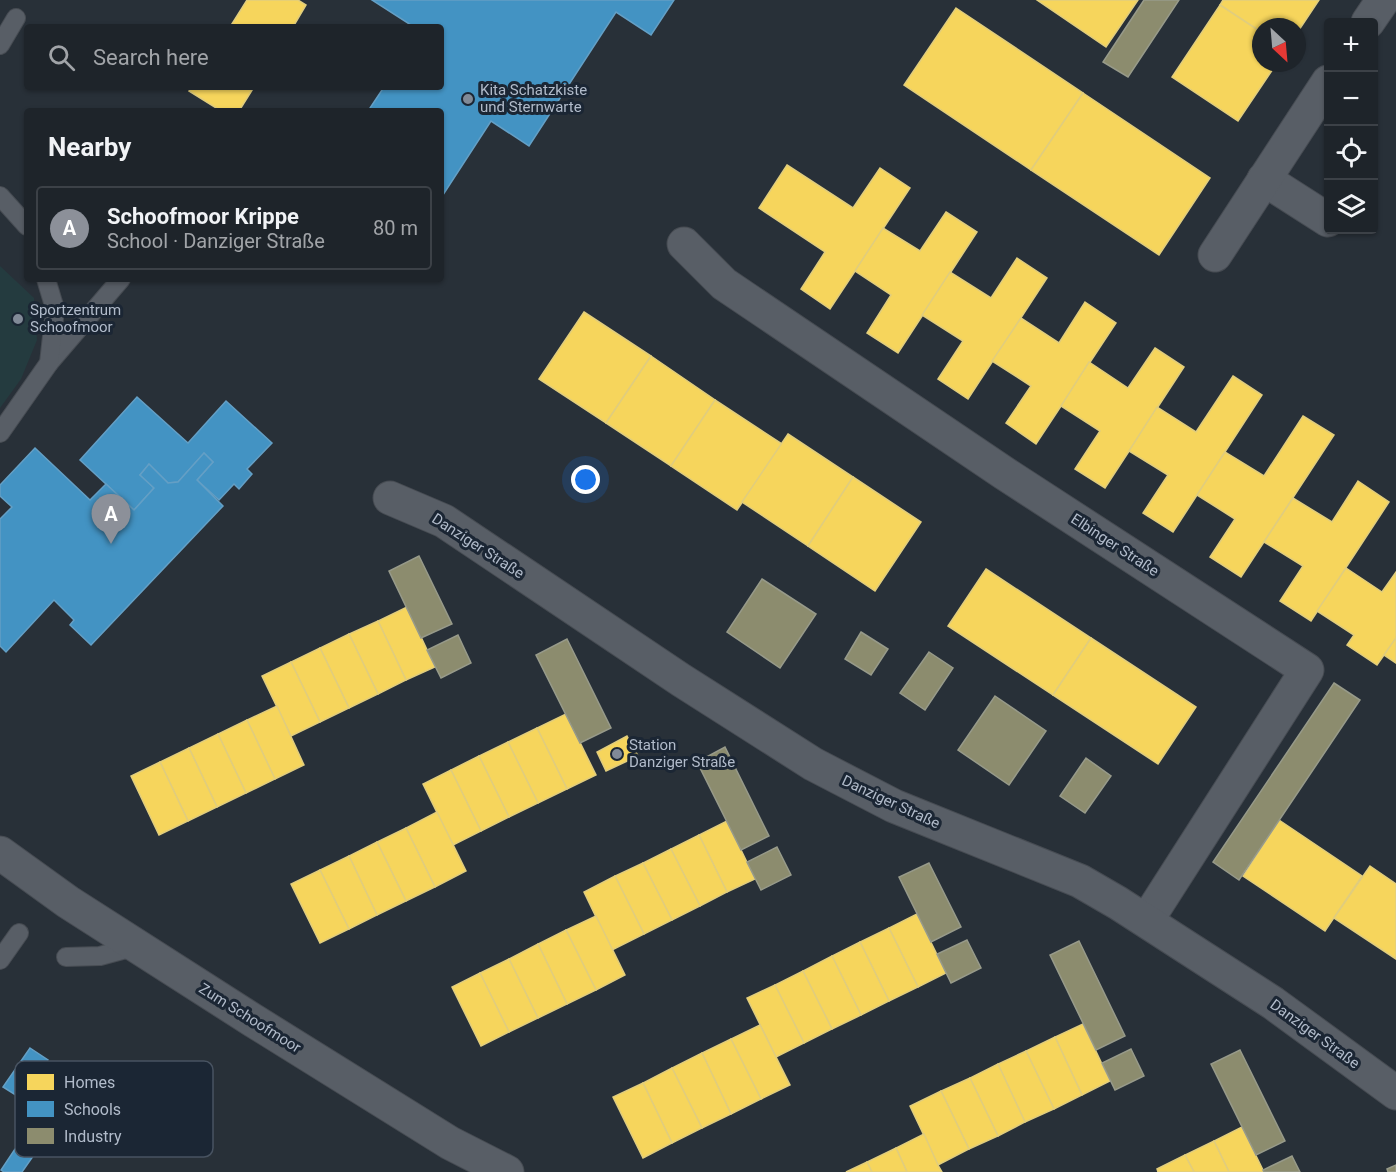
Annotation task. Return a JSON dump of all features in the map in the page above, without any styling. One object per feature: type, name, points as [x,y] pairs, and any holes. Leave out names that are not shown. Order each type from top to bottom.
[{"type":"street","points":[[1371,18],[1383,0]]},
{"type":"street","points":[[1215,255],[1324,89]]},
{"type":"street","points":[[1264,179],[1324,217]]},
{"type":"street","name":"Elbinger Straße","points":[[684,244],[724,284],[994,466],[1307,670],[1147,920]]},
{"type":"street","name":"Danziger Straße","points":[[390,498],[444,521],[681,680],[813,764],[894,806],[1080,881],[1147,920],[1273,1003],[1396,1093]]},
{"type":"street","name":"Zum Schoofmoor","points":[[0,853],[68,903],[450,1143],[507,1172]]},
{"type":"lane","points":[[0,45],[16,18]]},
{"type":"lane","points":[[0,196],[24,223]]},
{"type":"lane","points":[[47,282],[55,309],[49,363]]},
{"type":"lane","points":[[0,433],[49,363],[118,282]]},
{"type":"lane","points":[[0,960],[19,933]]},
{"type":"lane","points":[[66,957],[100,956],[137,946]]},
{"type":"green space","name":"Sportzentrum Schoofmoor","points":[[0,266],[34,298],[37,340],[21,379],[0,408]]},
{"type":"building: Homes","points":[[247,0],[298,0],[306,5],[295,24],[232,24]]},
{"type":"building: Homes","points":[[1037,0],[1138,0],[1106,47]]},
{"type":"building: Homes","points":[[1223,0],[1319,0],[1306,20],[1252,18],[1252,26],[1220,5]]},
{"type":"building: Homes","points":[[1220,5],[1252,26],[1252,72],[1271,72],[1238,121],[1172,77]]},
{"type":"building: Homes","points":[[956,8],[1083,93],[1031,170],[904,85]]},
{"type":"building: Homes","points":[[252,90],[241,108],[216,108],[189,91]]},
{"type":"building: Homes","points":[[1083,93],[1210,178],[1159,255],[1031,170]]},
{"type":"building: Homes","points":[[787,165],[853,208],[880,168],[910,188],[830,309],[801,289],[825,252],[759,208]]},
{"type":"building: Homes","points":[[946,212],[977,232],[898,353],[867,333],[891,295],[855,271],[883,228],[920,251]]},
{"type":"building: Homes","points":[[1017,258],[1047,278],[968,399],[938,379],[963,341],[922,315],[950,272],[991,298]]},
{"type":"building: Homes","points":[[1085,302],[1116,323],[1036,444],[1006,423],[1031,386],[992,361],[1021,318],[1059,343]]},
{"type":"building: Homes","points":[[584,312],[651,356],[606,423],[539,379]]},
{"type":"building: Homes","points":[[1155,348],[1184,367],[1105,488],[1075,469],[1100,431],[1061,406],[1089,362],[1128,388]]},
{"type":"building: Homes","points":[[651,356],[715,400],[671,466],[606,423]]},
{"type":"building: Homes","points":[[1233,376],[1262,395],[1173,532],[1143,513],[1168,475],[1129,451],[1157,407],[1196,432]]},
{"type":"building: Homes","points":[[715,400],[782,444],[737,510],[671,466]]},
{"type":"building: Homes","points":[[1303,416],[1334,435],[1241,577],[1210,557],[1235,519],[1197,495],[1225,452],[1264,476]]},
{"type":"building: Homes","points":[[788,434],[853,477],[808,546],[742,502]]},
{"type":"building: Homes","points":[[853,477],[921,522],[875,591],[808,546]]},
{"type":"building: Homes","points":[[1358,481],[1389,502],[1311,621],[1280,601],[1303,566],[1264,542],[1293,498],[1332,522]]},
{"type":"building: Homes","points":[[1346,568],[1382,592],[1396,572],[1396,638],[1377,665],[1347,645],[1354,635],[1317,611]]},
{"type":"building: Homes","points":[[986,569],[1091,638],[1053,695],[948,626]]},
{"type":"building: Homes","points":[[407,607],[435,667],[406,680],[378,621]]},
{"type":"building: Homes","points":[[378,621],[406,680],[378,694],[349,634]]},
{"type":"building: Homes","points":[[349,634],[378,694],[349,708],[320,648]]},
{"type":"building: Homes","points":[[1091,638],[1196,707],[1158,764],[1053,695]]},
{"type":"building: Homes","points":[[1396,638],[1396,663],[1384,655]]},
{"type":"building: Homes","points":[[320,648],[349,708],[320,722],[291,662]]},
{"type":"building: Homes","points":[[291,662],[320,722],[291,736],[262,676]]},
{"type":"building: Homes","points":[[277,706],[304,765],[275,779],[247,720]]},
{"type":"building: Homes","points":[[566,714],[596,775],[567,789],[537,728]]},
{"type":"building: Homes","points":[[247,720],[275,779],[246,793],[218,734]]},
{"type":"building: Homes","points":[[537,728],[567,789],[538,803],[508,742]]},
{"type":"building: Homes","points":[[218,734],[246,793],[217,807],[189,748]]},
{"type":"building: Homes","name":"Station Danziger Straße","points":[[627,736],[638,756],[606,771],[597,752]]},
{"type":"building: Homes","points":[[508,742],[538,803],[509,817],[479,756]]},
{"type":"building: Homes","points":[[189,748],[217,807],[188,821],[160,762]]},
{"type":"building: Homes","points":[[479,756],[509,817],[481,831],[451,770]]},
{"type":"building: Homes","points":[[160,762],[188,821],[159,835],[131,776]]},
{"type":"building: Homes","points":[[451,770],[481,831],[453,845],[423,784]]},
{"type":"building: Homes","points":[[437,812],[466,871],[435,887],[406,828]]},
{"type":"building: Homes","points":[[1279,820],[1362,876],[1325,931],[1243,876]]},
{"type":"building: Homes","points":[[727,821],[755,879],[727,892],[699,835]]},
{"type":"building: Homes","points":[[406,828],[435,887],[406,901],[377,842]]},
{"type":"building: Homes","points":[[699,835],[727,892],[700,906],[671,849]]},
{"type":"building: Homes","points":[[377,842],[406,901],[377,915],[349,856]]},
{"type":"building: Homes","points":[[671,849],[700,906],[672,920],[643,863]]},
{"type":"building: Homes","points":[[349,856],[377,915],[349,929],[320,870]]},
{"type":"building: Homes","points":[[643,863],[672,920],[644,934],[615,876]]},
{"type":"building: Homes","points":[[1370,866],[1396,884],[1396,959],[1334,918]]},
{"type":"building: Homes","points":[[320,870],[349,929],[320,943],[291,884]]},
{"type":"building: Homes","points":[[615,876],[644,934],[612,950],[584,892]]},
{"type":"building: Homes","points":[[917,914],[946,973],[918,987],[889,928]]},
{"type":"building: Homes","points":[[596,916],[625,975],[596,990],[566,930]]},
{"type":"building: Homes","points":[[889,928],[918,987],[889,1001],[860,942]]},
{"type":"building: Homes","points":[[566,930],[596,990],[567,1004],[538,944]]},
{"type":"building: Homes","points":[[860,942],[889,1001],[861,1015],[832,956]]},
{"type":"building: Homes","points":[[538,944],[567,1004],[538,1018],[509,959]]},
{"type":"building: Homes","points":[[832,956],[861,1015],[832,1029],[803,971]]},
{"type":"building: Homes","points":[[509,959],[538,1018],[509,1032],[480,973]]},
{"type":"building: Homes","points":[[803,971],[832,1029],[804,1043],[775,985]]},
{"type":"building: Homes","points":[[480,973],[509,1032],[481,1046],[452,987]]},
{"type":"building: Homes","points":[[775,985],[804,1043],[776,1057],[747,998]]},
{"type":"building: Homes","points":[[1083,1024],[1110,1081],[1082,1095],[1055,1037]]},
{"type":"building: Homes","points":[[760,1025],[790,1085],[761,1099],[731,1039]]},
{"type":"building: Homes","points":[[1055,1037],[1082,1095],[1054,1109],[1026,1051]]},
{"type":"building: Homes","points":[[731,1039],[761,1099],[731,1114],[702,1053]]},
{"type":"building: Homes","points":[[1026,1051],[1054,1109],[1025,1122],[998,1064]]},
{"type":"building: Homes","points":[[702,1053],[731,1114],[702,1128],[672,1068]]},
{"type":"building: Homes","points":[[998,1064],[1025,1122],[998,1136],[970,1078]]},
{"type":"building: Homes","points":[[672,1068],[702,1128],[672,1143],[643,1083]]},
{"type":"building: Homes","points":[[970,1078],[998,1136],[969,1149],[941,1091]]},
{"type":"building: Homes","points":[[643,1083],[672,1143],[643,1158],[613,1097]]},
{"type":"building: Homes","points":[[941,1091],[969,1149],[938,1165],[910,1106]]},
{"type":"building: Homes","points":[[1242,1127],[1264,1172],[1229,1172],[1214,1141]]},
{"type":"building: Homes","points":[[924,1134],[942,1172],[907,1172],[896,1148]]},
{"type":"building: Homes","points":[[1214,1141],[1229,1172],[1194,1172],[1185,1155]]},
{"type":"building: Homes","points":[[896,1148],[907,1172],[872,1172],[867,1162]]},
{"type":"building: Homes","points":[[1185,1155],[1194,1172],[1158,1172],[1157,1169]]},
{"type":"building: Homes","points":[[867,1162],[872,1172],[846,1172]]},
{"type":"building: Schools","name":"Kita Schatzkiste und Sternwarte","points":[[372,0],[674,0],[651,35],[616,12],[529,146],[491,121],[444,193],[444,108],[370,108],[382,90],[444,90],[444,24],[409,24]]},
{"type":"building: Schools","points":[[137,397],[188,443],[226,401],[272,443],[247,469],[252,474],[239,489],[234,484],[219,500],[197,480],[213,462],[204,453],[178,482],[168,483],[149,464],[140,475],[154,488],[134,510],[80,460]]},
{"type":"building: Schools","points":[[35,448],[90,500],[106,484],[134,510],[154,488],[140,475],[149,464],[168,483],[178,482],[204,453],[213,462],[197,480],[223,506],[91,645],[70,625],[74,620],[54,600],[6,652],[0,646],[0,519],[12,507],[0,496],[0,485]]},
{"type":"building: Schools","points":[[30,1048],[48,1060],[47,1061],[21,1061]]},
{"type":"building: Schools","points":[[15,1070],[15,1095],[3,1087]]},
{"type":"building: Schools","points":[[15,1149],[15,1157],[32,1157],[22,1172],[1,1170]]},
{"type":"building: Industry","points":[[1144,0],[1179,0],[1128,77],[1103,62]]},
{"type":"building: Industry","points":[[419,556],[452,624],[421,638],[389,571]]},
{"type":"building: Industry","points":[[762,579],[816,614],[780,668],[727,632]]},
{"type":"building: Industry","points":[[861,632],[888,649],[871,675],[845,659]]},
{"type":"building: Industry","points":[[458,635],[471,663],[441,678],[427,650]]},
{"type":"building: Industry","points":[[567,639],[611,728],[580,743],[536,655]]},
{"type":"building: Industry","points":[[929,652],[953,668],[925,710],[900,693]]},
{"type":"building: Industry","points":[[1334,683],[1360,700],[1239,880],[1213,862]]},
{"type":"building: Industry","points":[[995,696],[1046,731],[1009,785],[958,750]]},
{"type":"building: Industry","points":[[725,747],[769,836],[741,850],[697,762]]},
{"type":"building: Industry","points":[[1086,758],[1111,776],[1085,813],[1060,796]]},
{"type":"building: Industry","points":[[777,847],[791,875],[761,890],[747,862]]},
{"type":"building: Industry","points":[[929,863],[961,927],[931,942],[899,877]]},
{"type":"building: Industry","points":[[967,940],[981,968],[951,983],[937,954]]},
{"type":"building: Industry","points":[[1079,941],[1125,1036],[1096,1050],[1050,955]]},
{"type":"building: Industry","points":[[1131,1049],[1144,1076],[1115,1090],[1102,1063]]},
{"type":"building: Industry","points":[[1240,1050],[1285,1141],[1256,1155],[1211,1064]]},
{"type":"building: Industry","points":[[1292,1156],[1300,1172],[1264,1172],[1263,1170]]},
{"type":"building: Industry","points":[[1396,1165],[1396,1172],[1388,1172],[1387,1169]]},
{"type":"place","name":"Kita Schatzkiste und Sternwarte","points":[[468,99]]},
{"type":"place","name":"Sportzentrum Schoofmoor","points":[[18,319]]},
{"type":"place","name":"Schoofmoor Krippe","points":[[111,544]]},
{"type":"place","name":"Station Danziger Straße","points":[[617,754]]}]
